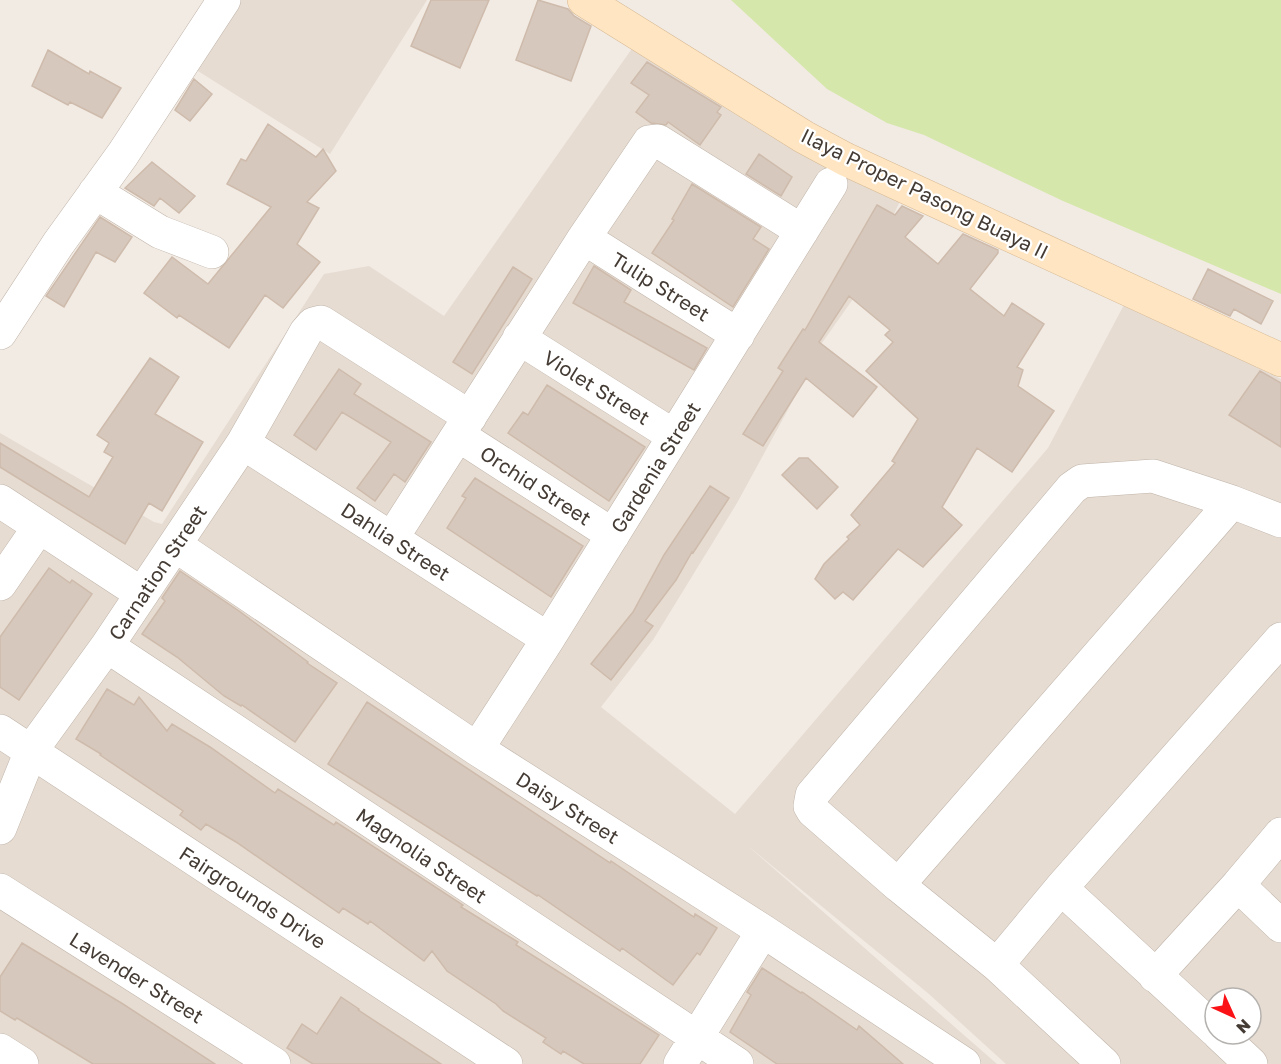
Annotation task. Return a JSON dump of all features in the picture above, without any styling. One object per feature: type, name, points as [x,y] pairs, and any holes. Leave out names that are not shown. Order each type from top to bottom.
[{"type":"street","points":[[0,333],[58,244],[123,154],[224,0]]},
{"type":"street","name":"Ilaya Proper Pasong Buaya II","points":[[584,0],[804,137],[845,159],[1281,360]]},
{"type":"street","points":[[392,538],[519,338],[649,142],[658,141],[802,231]]},
{"type":"street","name":"Gardenia Street","points":[[477,749],[831,184]]},
{"type":"street","points":[[95,192],[160,232],[212,252]]},
{"type":"street","name":"Tulip Street","points":[[584,238],[738,335]]},
{"type":"street","name":"Orchid Street","points":[[321,322],[613,535]]},
{"type":"street","name":"Carnation Street","points":[[0,828],[31,751],[107,646],[243,443],[306,332],[313,324],[321,322]]},
{"type":"street","name":"Violet Street","points":[[519,338],[674,436]]},
{"type":"street","name":"Dahlia Street","points":[[243,443],[548,639]]},
{"type":"street","points":[[1104,1064],[997,965],[898,885],[813,811],[810,806],[812,795],[1072,488],[1082,481],[1154,476],[1281,521]]},
{"type":"street","points":[[0,501],[142,594]]},
{"type":"street","points":[[898,885],[1232,502]]},
{"type":"street","points":[[0,584],[39,526]]},
{"type":"street","name":"Daisy Street","points":[[175,545],[477,749],[763,931],[964,1064]]},
{"type":"street","points":[[997,965],[1061,888],[1281,639]]},
{"type":"street","name":"Magnolia Street","points":[[107,646],[688,1051],[737,1064]]},
{"type":"street","name":"Fairgrounds Drive","points":[[0,730],[506,1064]]},
{"type":"street","points":[[1155,976],[1281,834]]},
{"type":"street","points":[[1238,885],[1281,926]]},
{"type":"street","points":[[1061,888],[1203,1019]]},
{"type":"street","name":"Lavender Street","points":[[0,890],[274,1064]]},
{"type":"street","points":[[688,1051],[763,931]]},
{"type":"street","points":[[1232,1046],[1251,1064]]},
{"type":"street","points":[[0,1050],[22,1064]]},
{"type":"shaded area","points":[[234,0],[427,0],[330,154],[190,66]]},
{"type":"shaded area","points":[[638,40],[903,195],[853,299],[793,384],[797,393],[737,503],[653,640],[601,707],[735,814],[1048,448],[1125,303],[1259,363],[1256,367],[1281,379],[1281,1064],[1006,1064],[929,994],[748,846],[997,1064],[0,1064],[0,433],[154,522],[162,524],[324,274],[369,266],[444,316]]},
{"type":"green space","points":[[731,0],[1281,0],[1281,294],[1063,201],[924,135],[887,123],[827,89]]},
{"type":"building","points":[[431,0],[489,0],[460,68],[411,46]]},
{"type":"building","points":[[538,0],[568,9],[574,16],[591,26],[571,81],[516,60]]},
{"type":"building","points":[[48,50],[89,74],[90,71],[121,88],[102,118],[70,102],[68,105],[32,86]]},
{"type":"building","points":[[647,62],[721,107],[717,112],[721,115],[700,145],[668,122],[666,125],[651,123],[636,112],[649,95],[631,83]]},
{"type":"building","points":[[194,79],[212,94],[190,121],[175,110]]},
{"type":"building","points":[[268,124],[316,157],[323,149],[336,171],[307,202],[319,208],[297,244],[320,262],[283,308],[265,295],[229,348],[179,315],[177,318],[144,293],[172,257],[208,284],[271,207],[227,184],[241,159],[246,161]]},
{"type":"building","points":[[759,154],[792,177],[781,196],[746,174]]},
{"type":"building","points":[[152,162],[195,196],[179,213],[160,198],[154,206],[125,188]]},
{"type":"building","points":[[692,184],[761,227],[753,239],[769,249],[733,307],[652,253],[674,220],[672,219]]},
{"type":"building","points":[[877,205],[895,215],[902,206],[923,216],[905,237],[938,264],[963,234],[998,250],[970,289],[1004,316],[1012,303],[1044,324],[1017,367],[1023,370],[1018,386],[1054,411],[1012,472],[977,448],[942,507],[962,525],[923,567],[898,549],[853,600],[843,592],[835,599],[815,579],[824,564],[860,525],[851,515],[895,463],[892,461],[918,419],[866,371],[893,342],[885,335],[890,330],[849,296],[819,342],[877,387],[853,417],[806,378],[763,446],[743,434],[783,371],[778,368],[803,329],[805,330]]},
{"type":"building","points":[[100,217],[132,237],[115,262],[96,252],[64,307],[46,296]]},
{"type":"building","points":[[594,266],[631,290],[624,302],[707,348],[694,370],[573,303]]},
{"type":"building","points":[[513,267],[532,279],[472,374],[453,362]]},
{"type":"building","points":[[1208,269],[1273,301],[1261,324],[1234,309],[1230,316],[1193,299]]},
{"type":"building","points":[[150,358],[179,377],[155,414],[203,442],[162,511],[149,503],[125,544],[0,467],[0,443],[89,497],[113,457],[104,452],[109,443],[97,435]]},
{"type":"building","points":[[339,369],[361,384],[354,394],[431,442],[405,482],[394,474],[375,501],[357,488],[391,442],[342,412],[316,450],[294,435]]},
{"type":"building","points":[[1260,371],[1281,383],[1281,447],[1229,415]]},
{"type":"building","points":[[547,385],[645,447],[609,501],[508,433],[523,412],[528,415]]},
{"type":"building","points":[[799,458],[808,458],[838,487],[817,509],[782,475]]},
{"type":"building","points":[[475,478],[583,546],[551,597],[447,528],[466,498],[462,496]]},
{"type":"building","points":[[710,486],[729,498],[676,580],[645,621],[653,626],[611,680],[591,664],[633,612],[664,555]]},
{"type":"building","points":[[49,568],[70,583],[72,580],[92,594],[19,700],[0,687],[0,637]]},
{"type":"building","points":[[180,571],[337,683],[295,742],[242,705],[224,696],[177,657],[142,634],[165,601],[162,598]]},
{"type":"building","points":[[107,689],[134,705],[139,697],[167,731],[172,724],[210,747],[275,793],[278,789],[334,825],[336,822],[463,905],[461,907],[518,942],[516,945],[659,1035],[640,1064],[584,1064],[563,1051],[561,1054],[543,1042],[546,1038],[447,971],[432,951],[424,961],[370,921],[368,924],[343,908],[339,913],[206,824],[201,830],[180,815],[183,811],[76,739]]},
{"type":"building","points":[[367,702],[610,863],[611,861],[694,917],[695,914],[717,928],[700,955],[697,953],[673,985],[622,948],[620,951],[538,895],[328,764]]},
{"type":"building","points":[[22,943],[123,1004],[215,1064],[93,1064],[17,1018],[15,1020],[0,1011],[0,977]]},
{"type":"building","points":[[762,968],[857,1030],[859,1026],[903,1064],[777,1064],[730,1032],[751,995],[747,992]]},
{"type":"building","points":[[341,997],[441,1064],[313,1064],[287,1048],[302,1024],[317,1034]]}]
